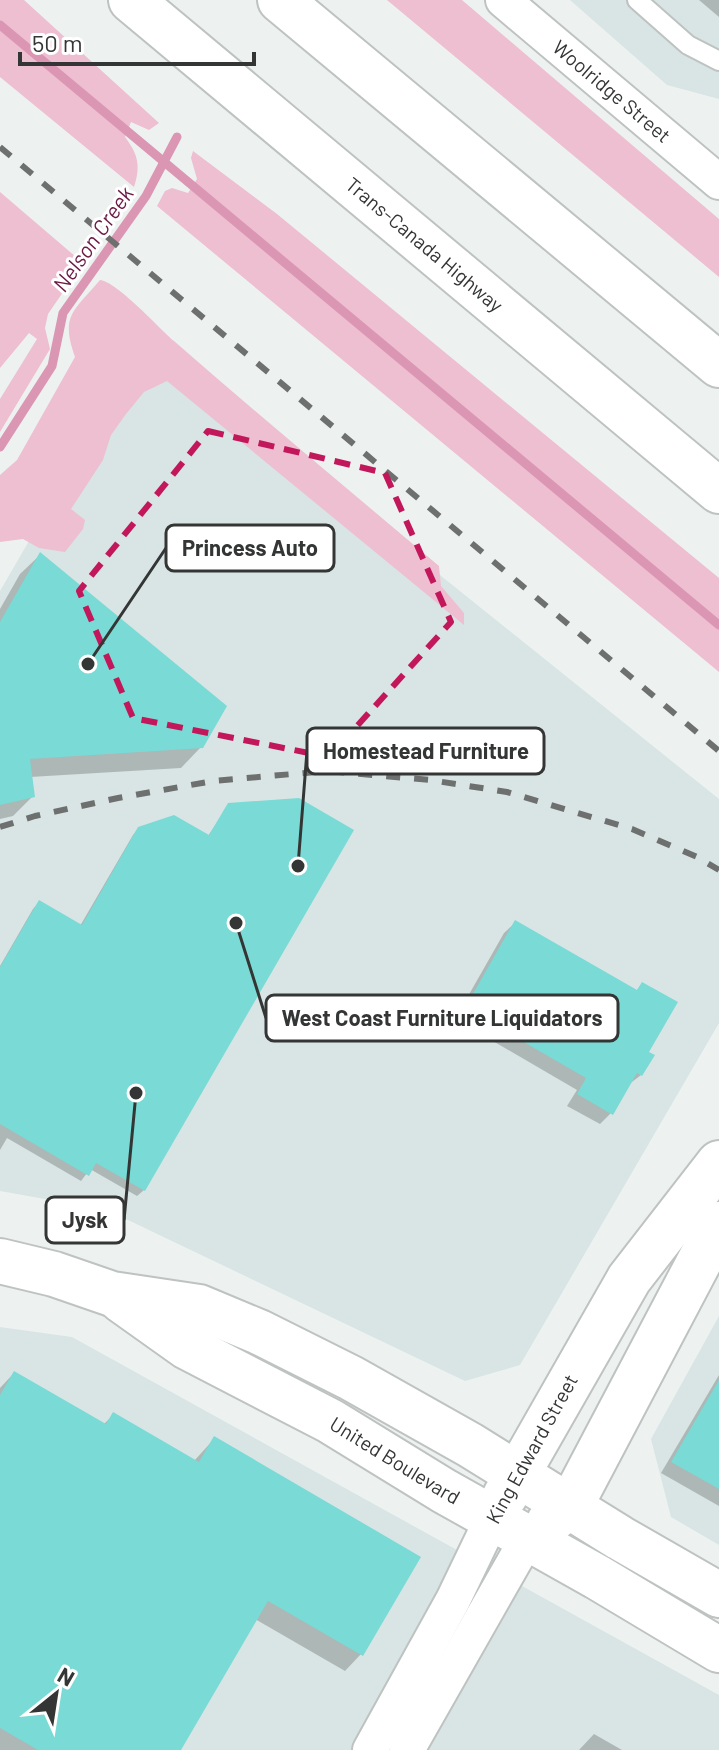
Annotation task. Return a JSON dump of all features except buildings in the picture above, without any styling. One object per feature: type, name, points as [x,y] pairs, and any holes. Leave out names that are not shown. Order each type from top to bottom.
[{"type":"main road","name":"Trans-Canada Highway","points":[[131,0],[719,491]]},
{"type":"main road","points":[[280,0],[719,365]]},
{"type":"main road","name":"King Edward Street","points":[[509,1529],[518,1472],[629,1279],[719,1163]]},
{"type":"main road","name":"King Edward Street","points":[[509,1529],[571,1505],[719,1224]]},
{"type":"main road","name":"United Boulevard","points":[[0,1261],[54,1274],[112,1294],[199,1307],[259,1332],[351,1378],[518,1472],[620,1538],[719,1595]]},
{"type":"main road","name":"United Boulevard","points":[[112,1294],[187,1347],[330,1421],[719,1650]]},
{"type":"street","name":"Woolridge Street","points":[[503,0],[719,182]]},
{"type":"street","name":"King Edward Street","points":[[370,1750],[453,1600],[509,1529]]},
{"type":"street","name":"King Edward Street","points":[[407,1750],[509,1529]]},
{"type":"lane","points":[[637,0],[688,45],[719,61]]},
{"type":"highlighted area","points":[[208,431],[385,473],[451,622],[329,757],[133,718],[79,591]]},
{"type":"shaded area","points":[[0,0],[24,0],[159,123],[149,130],[131,122],[125,137],[137,160],[134,187],[0,77]]},
{"type":"shaded area","points":[[387,0],[462,0],[719,219],[719,277]]},
{"type":"shaded area","points":[[570,0],[719,0],[719,99],[667,85]]},
{"type":"shaded area","points":[[193,151],[277,214],[719,578],[719,672],[157,206],[165,191],[172,188],[188,193],[197,179],[191,158]]},
{"type":"shaded area","points":[[0,192],[83,263],[48,314],[45,328],[50,349],[0,432],[0,399],[37,339],[29,333],[0,368]]},
{"type":"shaded area","points":[[100,280],[126,296],[174,341],[439,566],[441,586],[464,613],[464,625],[167,381],[144,392],[111,435],[103,460],[71,509],[85,520],[83,529],[65,552],[39,548],[23,539],[0,542],[0,475],[17,460],[75,357],[69,322],[77,307]]},
{"type":"shaded area","points":[[146,339],[719,799],[719,1023],[520,1365],[465,1381],[107,1210],[0,1191],[0,591]]},
{"type":"shaded area","points":[[719,1316],[719,1545],[671,1517],[651,1439]]},
{"type":"shaded area","points":[[0,1327],[72,1337],[719,1695],[719,1750],[0,1750]]},
{"type":"waterway","points":[[0,25],[719,625]]},
{"type":"waterway","name":"Nelson Creek","points":[[0,447],[52,366],[63,313],[146,196],[177,137]]},
{"type":"railway","points":[[0,147],[719,751]]},
{"type":"railway","points":[[0,827],[118,798],[213,781],[327,771],[430,780],[507,792],[632,829],[719,870]]},
{"type":"place","name":"Princess Auto","points":[[88,664]]},
{"type":"place","name":"Homestead Furniture","points":[[298,866]]},
{"type":"place","name":"West Coast Furniture Liquidators","points":[[236,923]]},
{"type":"place","name":"Jysk","points":[[136,1093]]}]
